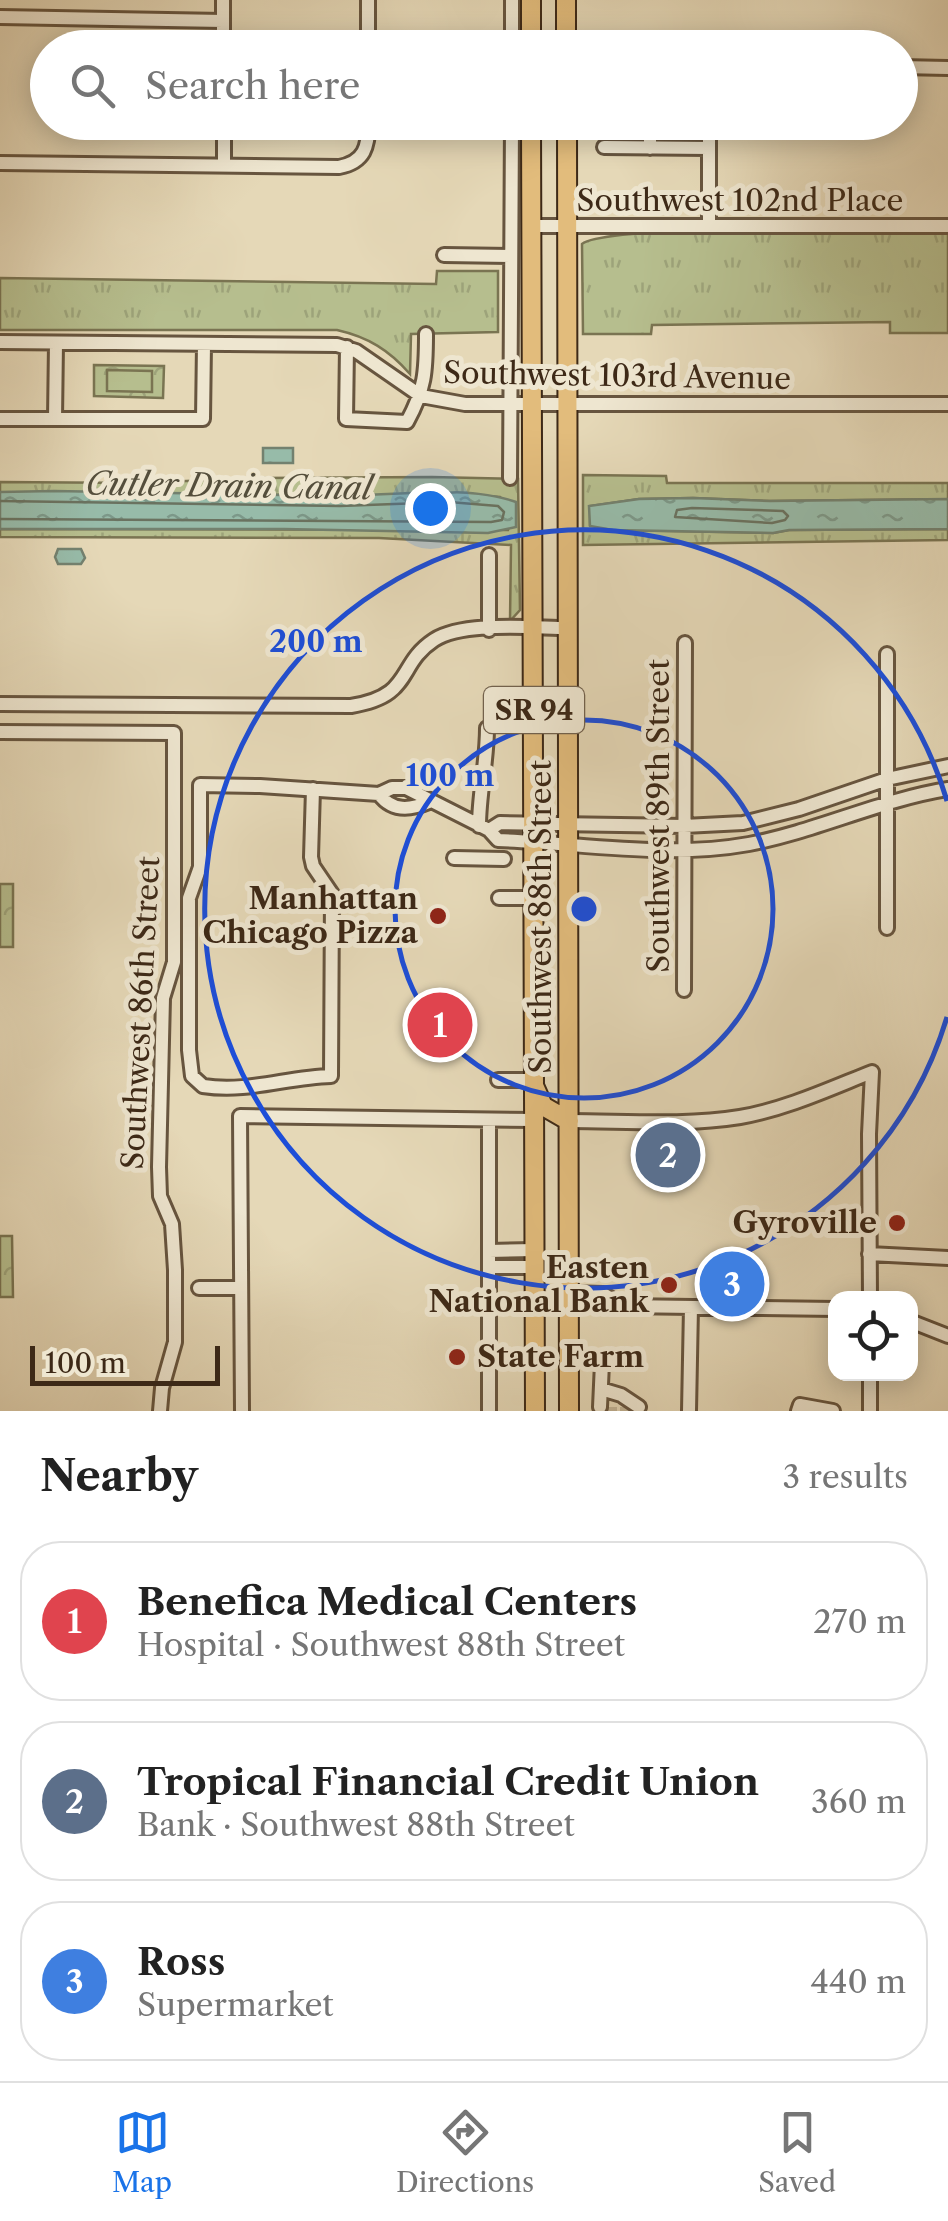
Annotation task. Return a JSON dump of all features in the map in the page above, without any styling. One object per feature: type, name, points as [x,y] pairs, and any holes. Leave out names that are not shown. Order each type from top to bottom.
[{"type":"main road","points":[[531,30],[532,0]]},
{"type":"main road","points":[[566,0],[566,30]]},
{"type":"main road","name":"Southwest 88th Street","points":[[531,140],[535,1411]]},
{"type":"main road","name":"Southwest 88th Street","points":[[566,140],[569,1411]]},
{"type":"main road","points":[[534,1084],[543,1106],[569,1121]]},
{"type":"street","points":[[222,0],[222,30]]},
{"type":"street","points":[[368,0],[368,30]]},
{"type":"street","points":[[512,0],[512,30]]},
{"type":"street","points":[[0,17],[222,21]]},
{"type":"street","points":[[918,68],[948,68]]},
{"type":"street","points":[[224,140],[224,164]]},
{"type":"street","points":[[0,162],[339,167],[357,162],[367,140]]},
{"type":"street","points":[[510,478],[512,140]]},
{"type":"street","points":[[650,140],[650,148]]},
{"type":"street","points":[[709,140],[710,226]]},
{"type":"street","points":[[604,147],[709,148]]},
{"type":"street","name":"Southwest 102nd Place","points":[[532,226],[948,226]]},
{"type":"street","points":[[444,255],[512,256]]},
{"type":"street","points":[[0,342],[347,347],[346,420],[406,422],[426,378],[426,334]]},
{"type":"street","points":[[55,419],[56,343]]},
{"type":"street","points":[[0,419],[202,418],[204,344]]},
{"type":"street","name":"Southwest 103rd Avenue","points":[[347,347],[421,396],[465,404],[948,404]]},
{"type":"street","points":[[488,630],[489,555]]},
{"type":"street","points":[[0,704],[360,705],[392,692],[426,646],[454,631],[568,628]]},
{"type":"street","name":"Southwest 89th Street","points":[[684,643],[684,990]]},
{"type":"street","points":[[887,654],[887,928]]},
{"type":"street","points":[[487,728],[487,764],[480,792],[489,858]]},
{"type":"street","name":"Southwest 86th Street","points":[[0,732],[174,733],[174,962],[163,998],[158,1167],[159,1192],[174,1238],[175,1342],[160,1411]]},
{"type":"street","points":[[534,833],[568,825],[744,822],[799,809],[887,779],[948,766]]},
{"type":"street","points":[[313,789],[310,857],[332,894],[331,1076],[294,1077],[261,1087],[203,1086],[192,1076],[189,1062],[190,898],[191,885],[200,867],[200,785],[313,789],[379,794],[392,788],[406,788],[484,828],[500,823],[568,848],[684,849],[768,840],[886,803],[948,789]]},
{"type":"street","points":[[379,794],[400,808],[416,808],[429,802]]},
{"type":"street","points":[[454,858],[504,859]]},
{"type":"street","points":[[499,898],[534,898]]},
{"type":"street","points":[[569,1121],[708,1120],[742,1116],[774,1109],[872,1072],[870,1291]]},
{"type":"street","points":[[498,1080],[534,1084]]},
{"type":"street","points":[[242,1411],[240,1116],[534,1120]]},
{"type":"street","points":[[489,1120],[489,1411]]},
{"type":"street","points":[[489,1250],[534,1258]]},
{"type":"street","points":[[869,1254],[948,1258]]},
{"type":"street","points":[[488,1266],[534,1258]]},
{"type":"street","points":[[199,1288],[240,1288]]},
{"type":"street","points":[[570,1293],[603,1294],[622,1306],[828,1308]]},
{"type":"street","points":[[689,1411],[690,1307]]},
{"type":"street","points":[[918,1324],[948,1336]]},
{"type":"street","points":[[602,1363],[601,1389],[619,1404]]},
{"type":"street","points":[[870,1381],[870,1411]]},
{"type":"street","points":[[798,1411],[800,1405],[833,1411]]},
{"type":"green space","points":[[695,231],[948,232],[948,333],[890,333],[890,322],[652,325],[651,334],[583,334],[582,244],[603,237]]},
{"type":"green space","points":[[437,271],[498,271],[498,332],[411,334],[410,374],[377,346],[337,330],[0,330],[0,278],[436,284]]},
{"type":"green space","points":[[94,365],[164,366],[163,398],[94,396]]},
{"type":"green space","points":[[107,370],[152,371],[152,392],[107,391]]},
{"type":"green space","points":[[583,475],[666,476],[667,483],[948,483],[948,499],[639,499],[590,506],[590,525],[613,530],[773,533],[948,529],[948,540],[583,545]]},
{"type":"green space","points":[[518,479],[520,610],[510,621],[511,545],[379,538],[0,537],[0,529],[508,530],[514,511],[500,497],[0,492],[0,482]]},
{"type":"green space","points":[[0,884],[13,884],[13,947],[0,947]]},
{"type":"green space","points":[[0,1236],[12,1236],[13,1297],[0,1297]]},
{"type":"water","points":[[263,448],[293,448],[293,463],[263,463]]},
{"type":"water","points":[[0,492],[340,496],[468,493],[516,502],[516,527],[488,533],[0,529]]},
{"type":"water","points":[[639,499],[948,499],[948,529],[773,533],[613,530],[590,526],[589,506]]},
{"type":"water","points":[[58,549],[81,549],[85,558],[81,564],[58,564]]},
{"type":"place","name":"Manhattan Chicago Pizza","points":[[438,916]]},
{"type":"place","name":"Benefica Medical Centers","points":[[440,1025]]},
{"type":"place","name":"Tropical Financial Credit Union","points":[[668,1155]]},
{"type":"place","name":"Gyroville","points":[[897,1223]]},
{"type":"place","name":"Ross","points":[[732,1284]]},
{"type":"place","name":"Easten National Bank","points":[[669,1285]]},
{"type":"place","name":"State Farm","points":[[457,1357]]},
{"type":"water label","name":"Cutler Drain Canal","points":[[229,486]]}]
